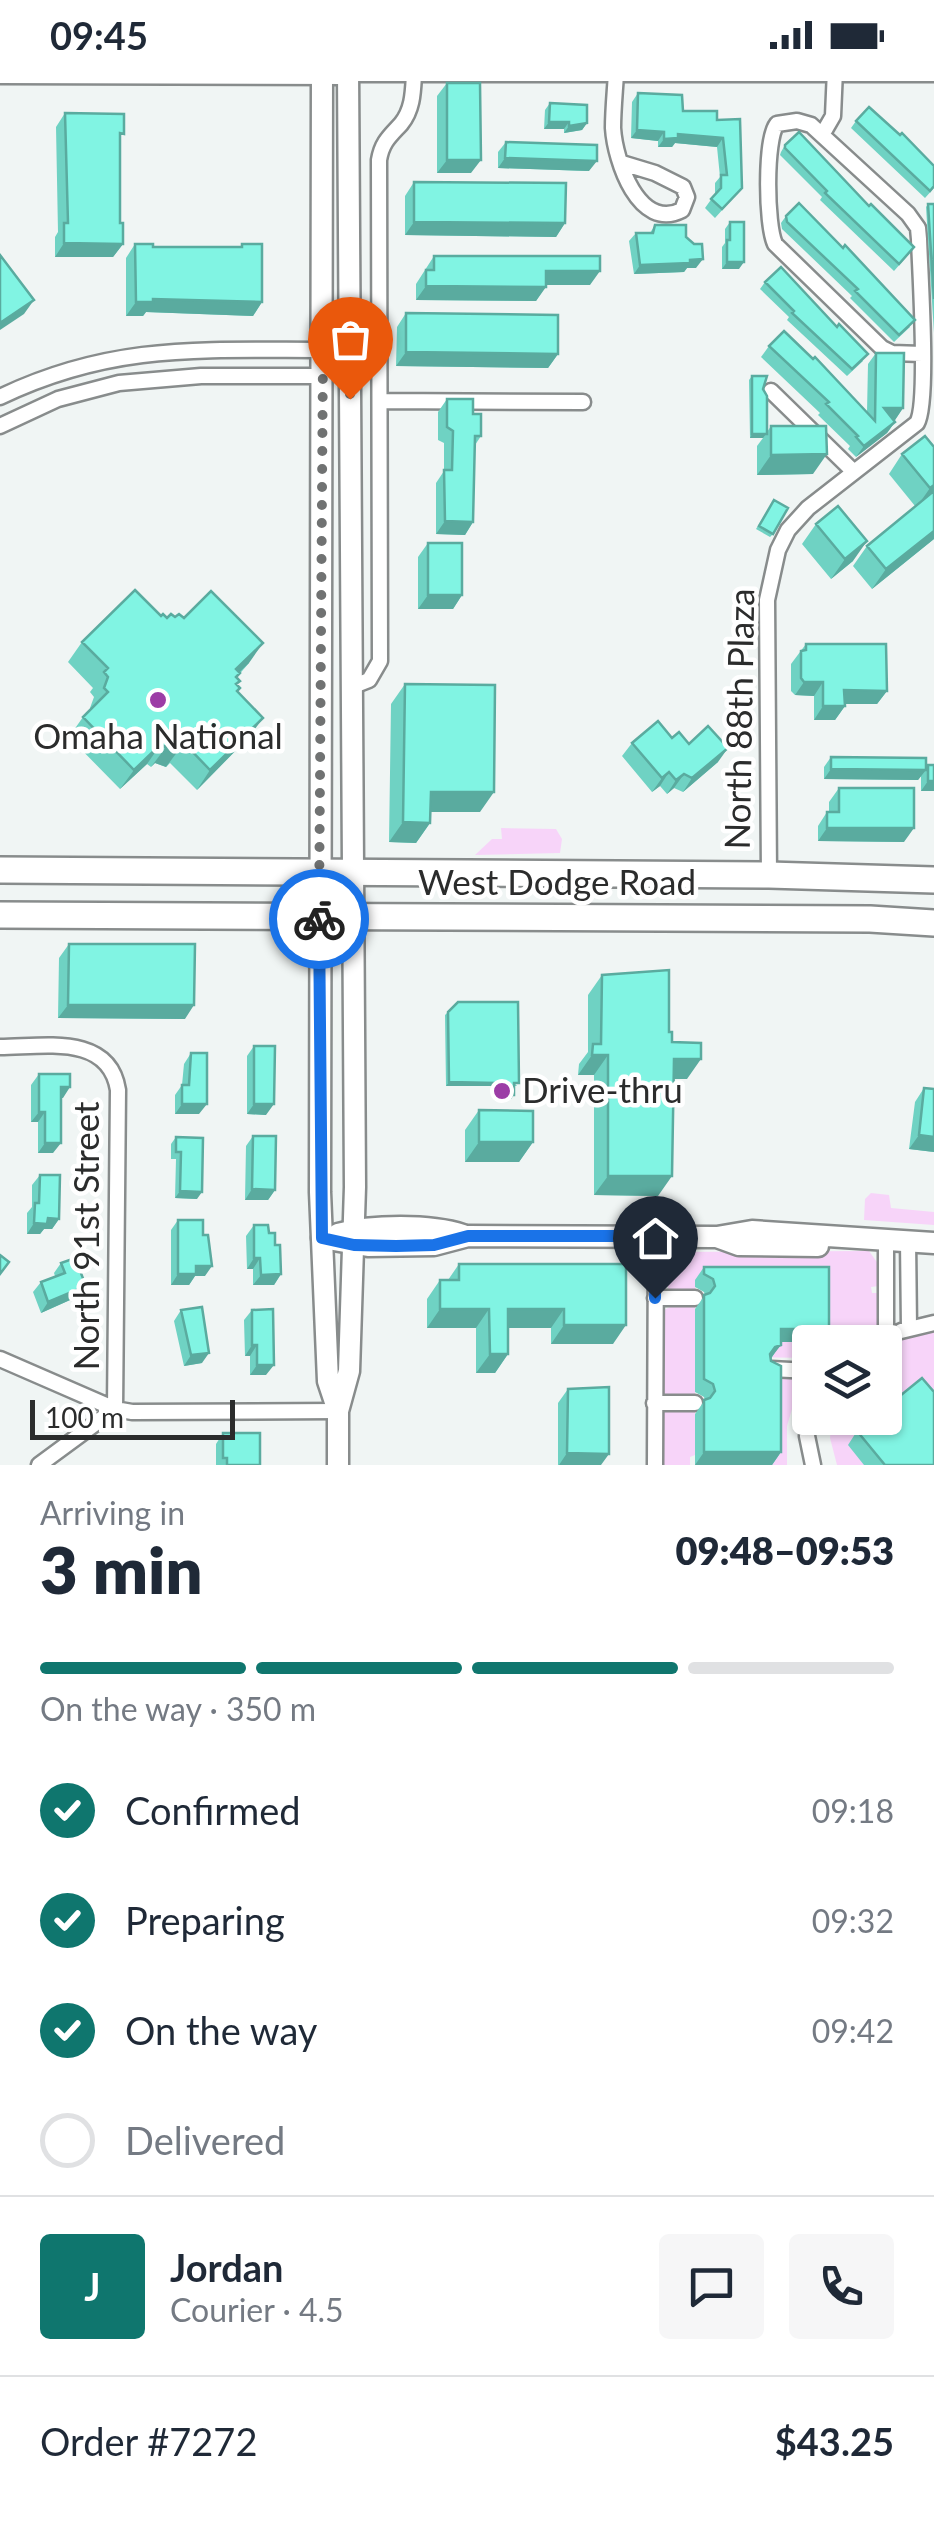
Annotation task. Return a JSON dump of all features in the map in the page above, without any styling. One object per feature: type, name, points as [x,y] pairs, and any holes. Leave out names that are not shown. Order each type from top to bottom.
[{"type":"highway","name":"West Dodge Road","points":[[0,870],[769,875],[934,880]]},
{"type":"highway","name":"West Dodge Road","points":[[0,915],[934,922]]},
{"type":"main road","points":[[322,72],[318,872],[322,1238],[328,1386],[338,1412]]},
{"type":"main road","points":[[0,73],[348,72],[354,1237],[349,1371],[338,1412],[338,1465]]},
{"type":"main road","points":[[322,1238],[434,1245],[468,1236],[716,1237],[739,1246],[786,1247],[830,1246],[857,1239],[934,1242]]},
{"type":"street","points":[[348,72],[934,74]]},
{"type":"street","points":[[835,72],[833,116],[822,135],[798,120],[773,128],[772,239],[882,348],[922,354]]},
{"type":"street","points":[[616,73],[613,127],[622,163],[631,190],[645,206],[659,214],[682,210],[686,197],[683,187],[655,172],[622,163]]},
{"type":"street","points":[[352,686],[369,680],[380,660],[379,160],[387,137],[402,123],[412,102],[414,74]]},
{"type":"street","name":"North 88th Plaza","points":[[769,875],[770,581],[778,550],[795,520],[918,422],[922,408],[918,228],[908,214],[822,135]]},
{"type":"street","points":[[0,397],[52,375],[126,355],[202,350],[323,350],[350,363]]},
{"type":"street","points":[[0,426],[58,399],[119,382],[201,376],[323,376],[350,363]]},
{"type":"street","points":[[771,391],[854,472]]},
{"type":"street","points":[[380,401],[584,402]]},
{"type":"street","name":"North 91st Street","points":[[0,1048],[80,1048],[94,1052],[116,1079],[115,1409]]},
{"type":"street","points":[[655,1465],[656,1236]]},
{"type":"street","points":[[883,1325],[886,1239]]},
{"type":"street","points":[[908,1240],[909,1328]]},
{"type":"street","points":[[655,1298],[695,1298]]},
{"type":"street","points":[[902,1331],[934,1323]]},
{"type":"street","points":[[0,1359],[115,1409],[148,1413],[338,1412]]},
{"type":"street","points":[[771,1369],[792,1371]]},
{"type":"street","points":[[654,1402],[695,1403]]},
{"type":"street","points":[[40,1465],[115,1409]]},
{"type":"street","points":[[807,1435],[813,1465]]},
{"type":"shaded area","points":[[501,828],[556,829],[562,839],[560,853],[475,855],[492,839],[502,839]]},
{"type":"shaded area","points":[[871,1193],[889,1195],[891,1208],[934,1212],[934,1225],[864,1220],[865,1199]]},
{"type":"shaded area","points":[[869,1251],[879,1265],[879,1286],[871,1287],[872,1293],[879,1293],[878,1325],[792,1325],[792,1358],[745,1357],[745,1342],[696,1280],[695,1291],[669,1290],[664,1278],[666,1258],[675,1252]]},
{"type":"shaded area","points":[[674,1305],[695,1305],[695,1396],[667,1396],[663,1392],[663,1316],[664,1310]]},
{"type":"shaded area","points":[[934,1332],[934,1418],[902,1415],[902,1339]]},
{"type":"shaded area","points":[[771,1376],[792,1377],[787,1465],[771,1465]]},
{"type":"shaded area","points":[[669,1409],[695,1409],[695,1455],[690,1457],[690,1465],[663,1465],[663,1414]]},
{"type":"shaded area","points":[[875,1435],[864,1465],[837,1465],[830,1438]]},
{"type":"building","points":[[447,83],[480,83],[481,160],[447,160]]},
{"type":"building","points":[[638,93],[682,95],[683,111],[717,111],[717,120],[740,119],[742,188],[722,209],[711,199],[721,188],[721,175],[727,175],[723,138],[678,134],[678,138],[664,139],[664,132],[637,130]]},
{"type":"building","points":[[550,103],[587,105],[587,123],[569,126],[569,122],[549,122]]},
{"type":"building","points":[[869,107],[934,166],[934,186],[930,191],[856,121]]},
{"type":"building","points":[[65,113],[124,114],[124,134],[120,133],[123,244],[64,243],[64,223],[68,223]]},
{"type":"building","points":[[799,132],[914,247],[899,264],[825,193],[785,148]]},
{"type":"building","points":[[506,142],[597,145],[597,161],[505,158]]},
{"type":"building","points":[[414,182],[566,183],[565,223],[414,222]]},
{"type":"building","points":[[799,203],[843,248],[845,245],[915,320],[899,335],[855,291],[858,289],[787,222],[786,216]]},
{"type":"building","points":[[928,204],[934,204],[934,299]]},
{"type":"building","points":[[730,222],[744,222],[744,262],[727,262]]},
{"type":"building","points":[[655,225],[686,225],[686,237],[694,244],[702,244],[703,259],[640,265],[636,233],[653,233]]},
{"type":"building","points":[[135,244],[262,244],[262,302],[136,302]]},
{"type":"building","points":[[0,255],[34,300],[0,323]]},
{"type":"building","points":[[434,256],[600,256],[600,271],[546,271],[546,287],[426,286],[426,270],[434,270]]},
{"type":"building","points":[[781,267],[868,354],[852,369],[765,282]]},
{"type":"building","points":[[406,313],[558,315],[558,354],[406,352]]},
{"type":"building","points":[[784,331],[815,357],[875,421],[876,353],[904,353],[903,408],[884,408],[895,422],[864,446],[826,404],[829,402],[769,346]]},
{"type":"building","points":[[752,376],[767,376],[763,389],[767,396],[767,434],[752,434]]},
{"type":"building","points":[[447,399],[473,399],[473,414],[481,414],[481,436],[475,436],[473,522],[445,521],[444,470],[452,470],[453,431],[447,427]]},
{"type":"building","points":[[771,426],[826,426],[827,454],[771,455]]},
{"type":"building","points":[[925,436],[934,447],[934,485],[930,488],[902,454]]},
{"type":"building","points":[[934,491],[934,531],[886,569],[867,546]]},
{"type":"building","points":[[774,500],[788,508],[773,534],[759,526]]},
{"type":"building","points":[[838,506],[867,541],[845,559],[816,524]]},
{"type":"building","points":[[428,543],[462,543],[462,595],[428,595]]},
{"type":"building","name":"Omaha National","points":[[135,590],[167,618],[179,614],[184,618],[211,591],[263,643],[236,669],[240,681],[236,684],[240,688],[237,691],[263,718],[210,770],[184,743],[180,747],[169,743],[165,747],[161,744],[134,770],[83,717],[108,692],[104,688],[108,677],[104,672],[108,668],[82,642]]},
{"type":"building","points":[[806,644],[886,644],[887,691],[844,690],[845,706],[823,706],[823,682],[804,682],[801,678],[801,651],[806,650]]},
{"type":"building","points":[[405,684],[495,685],[494,792],[431,792],[430,823],[403,822]]},
{"type":"building","points":[[658,721],[672,738],[679,732],[689,744],[708,726],[728,748],[692,778],[684,774],[676,780],[669,772],[662,778],[632,743]]},
{"type":"building","points":[[831,757],[926,758],[926,770],[831,769]]},
{"type":"building","points":[[928,765],[934,765],[934,781],[928,781]]},
{"type":"building","points":[[839,788],[914,788],[914,828],[827,828],[827,812],[839,812]]},
{"type":"building","points":[[69,944],[195,944],[194,1005],[68,1005]]},
{"type":"building","points":[[669,970],[672,1042],[701,1043],[701,1059],[674,1059],[672,1176],[608,1176],[608,1055],[592,1055],[593,1044],[601,1044],[602,975]]},
{"type":"building","points":[[458,1002],[518,1002],[519,1083],[514,1083],[514,1095],[496,1095],[496,1083],[449,1082],[448,1012]]},
{"type":"building","points":[[254,1046],[275,1046],[274,1104],[254,1104]]},
{"type":"building","points":[[191,1053],[207,1053],[207,1104],[182,1104],[182,1085],[189,1085]]},
{"type":"building","points":[[39,1074],[70,1074],[70,1087],[61,1087],[61,1143],[45,1143],[45,1112],[39,1112]]},
{"type":"building","points":[[924,1088],[934,1089],[934,1137],[919,1135]]},
{"type":"building","points":[[479,1110],[533,1111],[533,1142],[479,1142]]},
{"type":"building","points":[[253,1136],[276,1136],[275,1190],[252,1189]]},
{"type":"building","points":[[176,1137],[203,1138],[202,1192],[180,1191],[181,1152],[176,1152]]},
{"type":"building","points":[[40,1175],[60,1175],[59,1219],[48,1218],[47,1224],[34,1223]]},
{"type":"building","points":[[178,1220],[203,1220],[212,1266],[196,1266],[196,1274],[178,1274]]},
{"type":"building","points":[[254,1225],[268,1225],[269,1233],[275,1233],[275,1245],[280,1245],[281,1274],[261,1275],[260,1258],[254,1258]]},
{"type":"building","points":[[0,1255],[9,1262],[0,1274]]},
{"type":"building","points":[[75,1258],[86,1286],[48,1302],[41,1282],[65,1273],[61,1263]]},
{"type":"building","points":[[459,1264],[626,1264],[626,1325],[564,1325],[564,1309],[508,1309],[508,1354],[490,1354],[489,1309],[440,1309],[440,1280],[459,1280]]},
{"type":"building","points":[[704,1267],[829,1267],[829,1325],[792,1325],[792,1329],[781,1329],[781,1345],[770,1354],[771,1361],[781,1366],[781,1452],[704,1452],[704,1400],[715,1391],[713,1384],[704,1379],[704,1295],[715,1286],[713,1279],[704,1274]]},
{"type":"building","points":[[202,1307],[209,1353],[191,1355],[181,1310]]},
{"type":"building","points":[[273,1309],[274,1365],[257,1365],[257,1345],[252,1345],[252,1310]]},
{"type":"building","points":[[922,1378],[934,1392],[934,1465],[885,1465],[860,1435],[902,1435],[902,1394]]},
{"type":"building","points":[[609,1387],[609,1454],[567,1453],[568,1389]]},
{"type":"building","points":[[223,1433],[260,1433],[260,1465],[227,1465],[227,1458],[223,1458]]},
{"type":"way so far","points":[[319,919],[323,350],[350,363],[350,399]]},
{"type":"place","name":"Omaha National","points":[[158,700]]},
{"type":"place","name":"Drive-thru","points":[[502,1091]]},
{"type":"route","points":[[319,919],[322,1238],[354,1245],[396,1246],[434,1245],[468,1236],[656,1236],[655,1298]]}]
